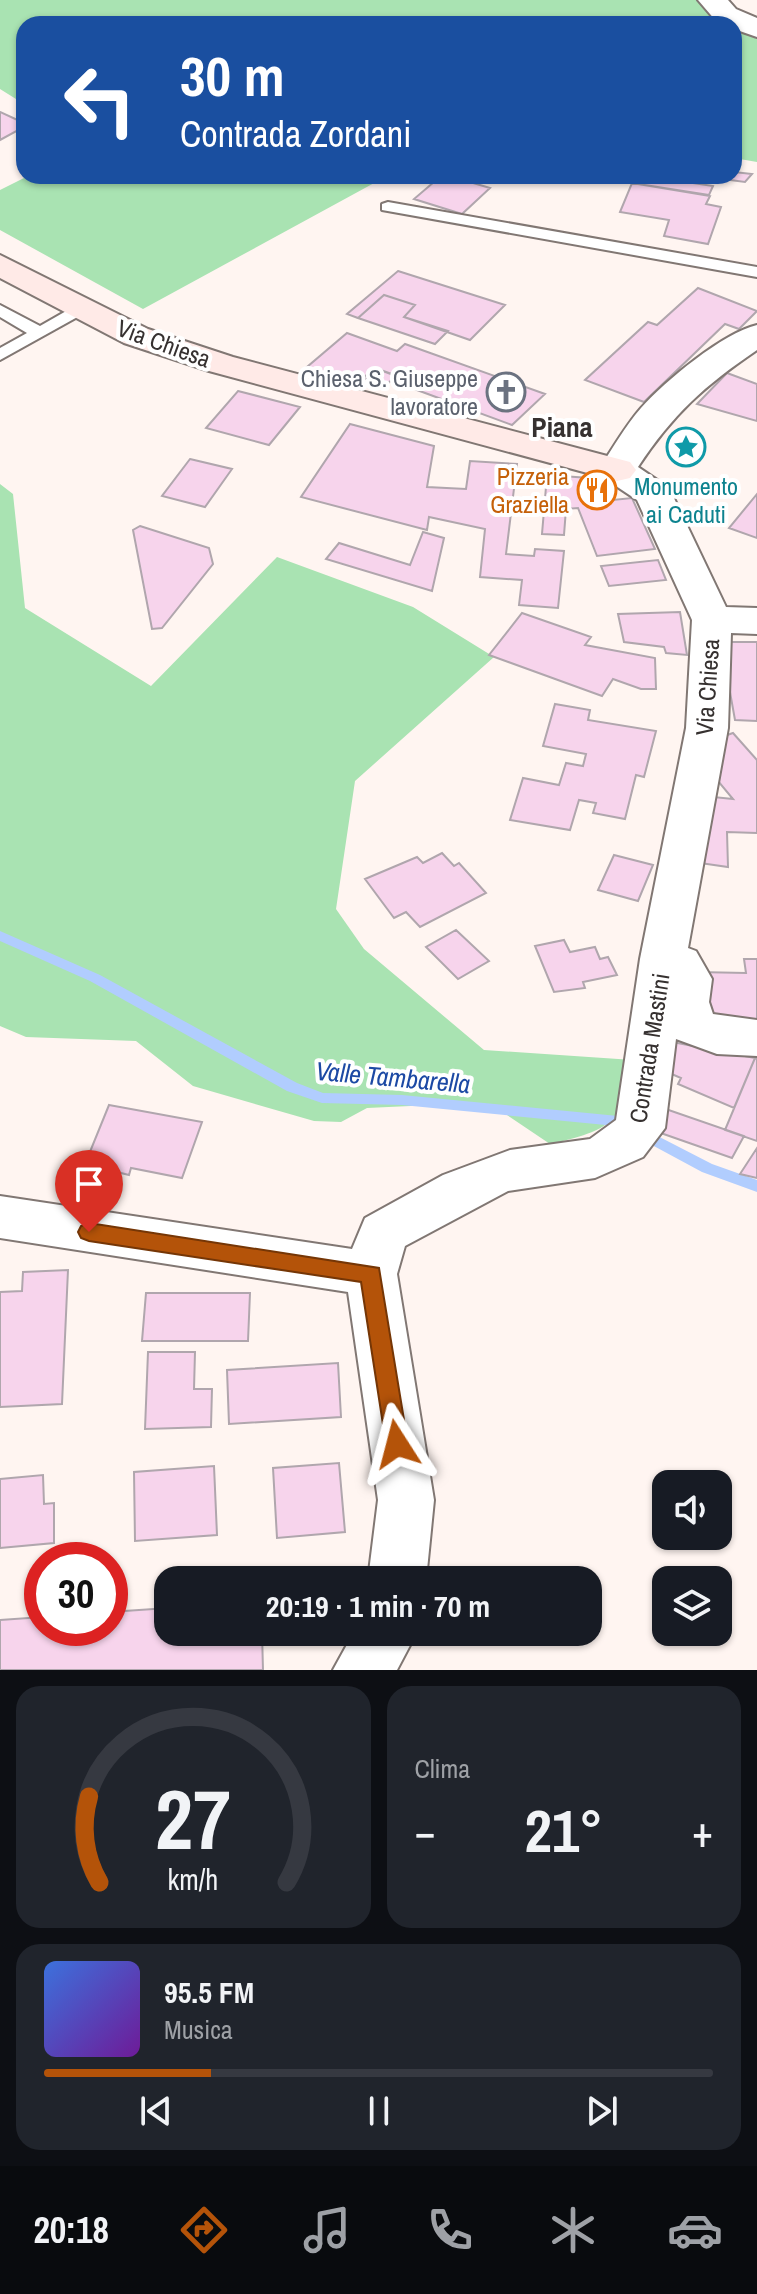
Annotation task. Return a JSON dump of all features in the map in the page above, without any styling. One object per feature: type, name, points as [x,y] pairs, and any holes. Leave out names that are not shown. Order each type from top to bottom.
[{"type":"street","points":[[712,0],[728,16]]},
{"type":"street","name":"Via Chiesa","points":[[0,265],[81,310],[136,336],[221,364],[617,470],[653,494],[712,620],[707,728],[663,959]]},
{"type":"street","points":[[617,470],[654,415],[713,364],[757,335]]},
{"type":"street","points":[[712,620],[757,621]]},
{"type":"street","points":[[663,959],[680,963],[689,979],[685,1002],[693,1026],[717,1036],[757,1038]]},
{"type":"street","name":"Contrada Mastini","points":[[399,1566],[406,1500],[371,1274],[383,1233],[436,1203],[509,1170],[576,1163],[623,1148],[640,1128],[663,959]]},
{"type":"street","points":[[0,1217],[371,1274]]},
{"type":"street","points":[[363,1670],[379,1646]]},
{"type":"lane","points":[[388,207],[757,272]]},
{"type":"lane","points":[[0,310],[40,333]]},
{"type":"lane","points":[[0,355],[81,310]]},
{"type":"green space","points":[[0,0],[697,0],[714,16],[16,16],[16,99],[0,89]]},
{"type":"green space","points":[[742,32],[757,39],[757,162],[742,159]]},
{"type":"green space","points":[[16,182],[372,184],[143,309],[0,230],[0,190]]},
{"type":"green space","points":[[0,484],[13,494],[25,608],[151,686],[277,557],[413,607],[494,657],[355,781],[336,909],[364,949],[484,1050],[633,1060],[625,1098],[611,1120],[587,1134],[550,1144],[504,1113],[432,1105],[367,1108],[341,1122],[314,1121],[193,1086],[136,1041],[26,1037],[0,1026]]},
{"type":"building","points":[[0,112],[16,119],[16,131],[0,140]]},
{"type":"building","points":[[742,173],[752,174],[742,182]]},
{"type":"building","points":[[432,184],[476,184],[490,188],[462,214],[414,199]]},
{"type":"building","points":[[632,184],[710,196],[706,204],[721,207],[708,244],[664,236],[669,220],[620,212]]},
{"type":"building","points":[[638,184],[713,186],[709,195]]},
{"type":"building","points":[[398,271],[505,305],[470,340],[404,317],[415,305],[384,295],[358,318],[347,314]]},
{"type":"building","points":[[698,288],[757,311],[739,329],[725,324],[644,402],[585,380],[648,322],[657,325]]},
{"type":"building","points":[[384,295],[415,305],[404,317],[448,331],[435,344],[358,318]]},
{"type":"building","points":[[347,333],[397,351],[405,344],[545,394],[512,425],[417,390],[422,385],[375,368],[356,385],[307,367]]},
{"type":"building","points":[[375,368],[396,376],[385,386],[363,378]]},
{"type":"building","points":[[727,373],[757,384],[757,421],[697,404]]},
{"type":"building","points":[[238,391],[300,407],[269,445],[206,428]]},
{"type":"building","points":[[350,424],[434,446],[427,487],[466,489],[470,461],[517,464],[506,554],[534,556],[535,549],[564,551],[558,608],[519,605],[522,580],[480,577],[485,529],[429,517],[427,530],[301,497]]},
{"type":"building","points":[[190,459],[232,469],[205,507],[162,496]]},
{"type":"building","points":[[547,475],[604,479],[613,500],[632,498],[655,549],[597,556],[578,508],[566,509],[564,535],[542,534]]},
{"type":"building","points":[[757,494],[757,538],[729,528]]},
{"type":"building","points":[[140,526],[209,548],[213,564],[162,628],[152,629],[133,530]]},
{"type":"building","points":[[423,532],[444,538],[432,591],[326,559],[339,543],[410,565]]},
{"type":"building","points":[[658,560],[666,580],[609,586],[601,566]]},
{"type":"building","points":[[680,612],[687,655],[666,653],[664,647],[624,642],[618,614]]},
{"type":"building","points":[[522,613],[591,637],[585,645],[655,658],[656,689],[641,689],[613,679],[602,696],[489,655]]},
{"type":"building","points":[[721,642],[757,642],[757,721],[735,720]]},
{"type":"building","points":[[555,704],[590,710],[588,720],[656,731],[644,777],[636,775],[625,819],[593,813],[596,803],[579,800],[570,830],[510,820],[523,778],[559,785],[566,763],[583,766],[586,754],[543,746]]},
{"type":"building","points":[[733,733],[757,760],[757,833],[727,832],[728,867],[686,861],[694,795],[733,799],[703,763],[710,741]]},
{"type":"building","points":[[442,853],[454,866],[459,863],[486,893],[420,927],[406,912],[394,918],[365,879],[417,857],[423,863]]},
{"type":"building","points":[[614,855],[653,865],[638,901],[598,890]]},
{"type":"building","points":[[456,930],[489,961],[458,979],[426,947]]},
{"type":"building","points":[[564,940],[570,952],[595,947],[600,959],[608,957],[617,975],[583,982],[585,988],[554,992],[535,946]]},
{"type":"building","points":[[744,959],[757,959],[757,1022],[703,1016],[698,972],[746,973]]},
{"type":"building","points":[[662,1040],[755,1058],[734,1108],[678,1084],[681,1078],[660,1069]]},
{"type":"building","points":[[757,1059],[757,1141],[725,1130]]},
{"type":"building","points":[[109,1105],[202,1122],[182,1178],[131,1168],[129,1175],[85,1164]]},
{"type":"building","points":[[657,1106],[744,1136],[732,1158],[655,1131]]},
{"type":"building","points":[[757,1148],[757,1178],[740,1174]]},
{"type":"building","points":[[68,1270],[62,1404],[0,1407],[0,1292],[22,1291],[23,1272]]},
{"type":"building","points":[[146,1293],[250,1293],[248,1341],[142,1341]]},
{"type":"building","points":[[148,1352],[195,1352],[194,1389],[212,1389],[211,1427],[145,1429]]},
{"type":"building","points":[[338,1363],[341,1417],[229,1424],[227,1370]]},
{"type":"building","points":[[339,1463],[345,1532],[277,1538],[273,1468]]},
{"type":"building","points":[[214,1466],[217,1535],[135,1541],[134,1472]]},
{"type":"building","points":[[43,1475],[44,1504],[54,1503],[54,1542],[24,1542],[24,1546],[0,1548],[0,1479]]},
{"type":"building","points":[[154,1609],[154,1646],[262,1646],[263,1670],[0,1670],[0,1620],[24,1618],[24,1646],[128,1646],[128,1611]]},
{"type":"waterway","name":"Valle Tambarella","points":[[0,936],[95,978],[292,1087],[322,1098],[402,1100],[618,1121],[627,1126]]},
{"type":"waterway","name":"Valle Tambarella","points":[[644,1134],[707,1168],[757,1186]]},
{"type":"place","name":"Chiesa S. Giuseppe lavoratore","points":[[506,392]]},
{"type":"place","name":"Monumento ai Caduti","points":[[686,447]]},
{"type":"place","name":"Pizzeria Graziella","points":[[597,490]]},
{"type":"district","name":"Piana","points":[[562,427]]},
{"type":"route","points":[[89,1232],[371,1274],[397,1444]]}]
